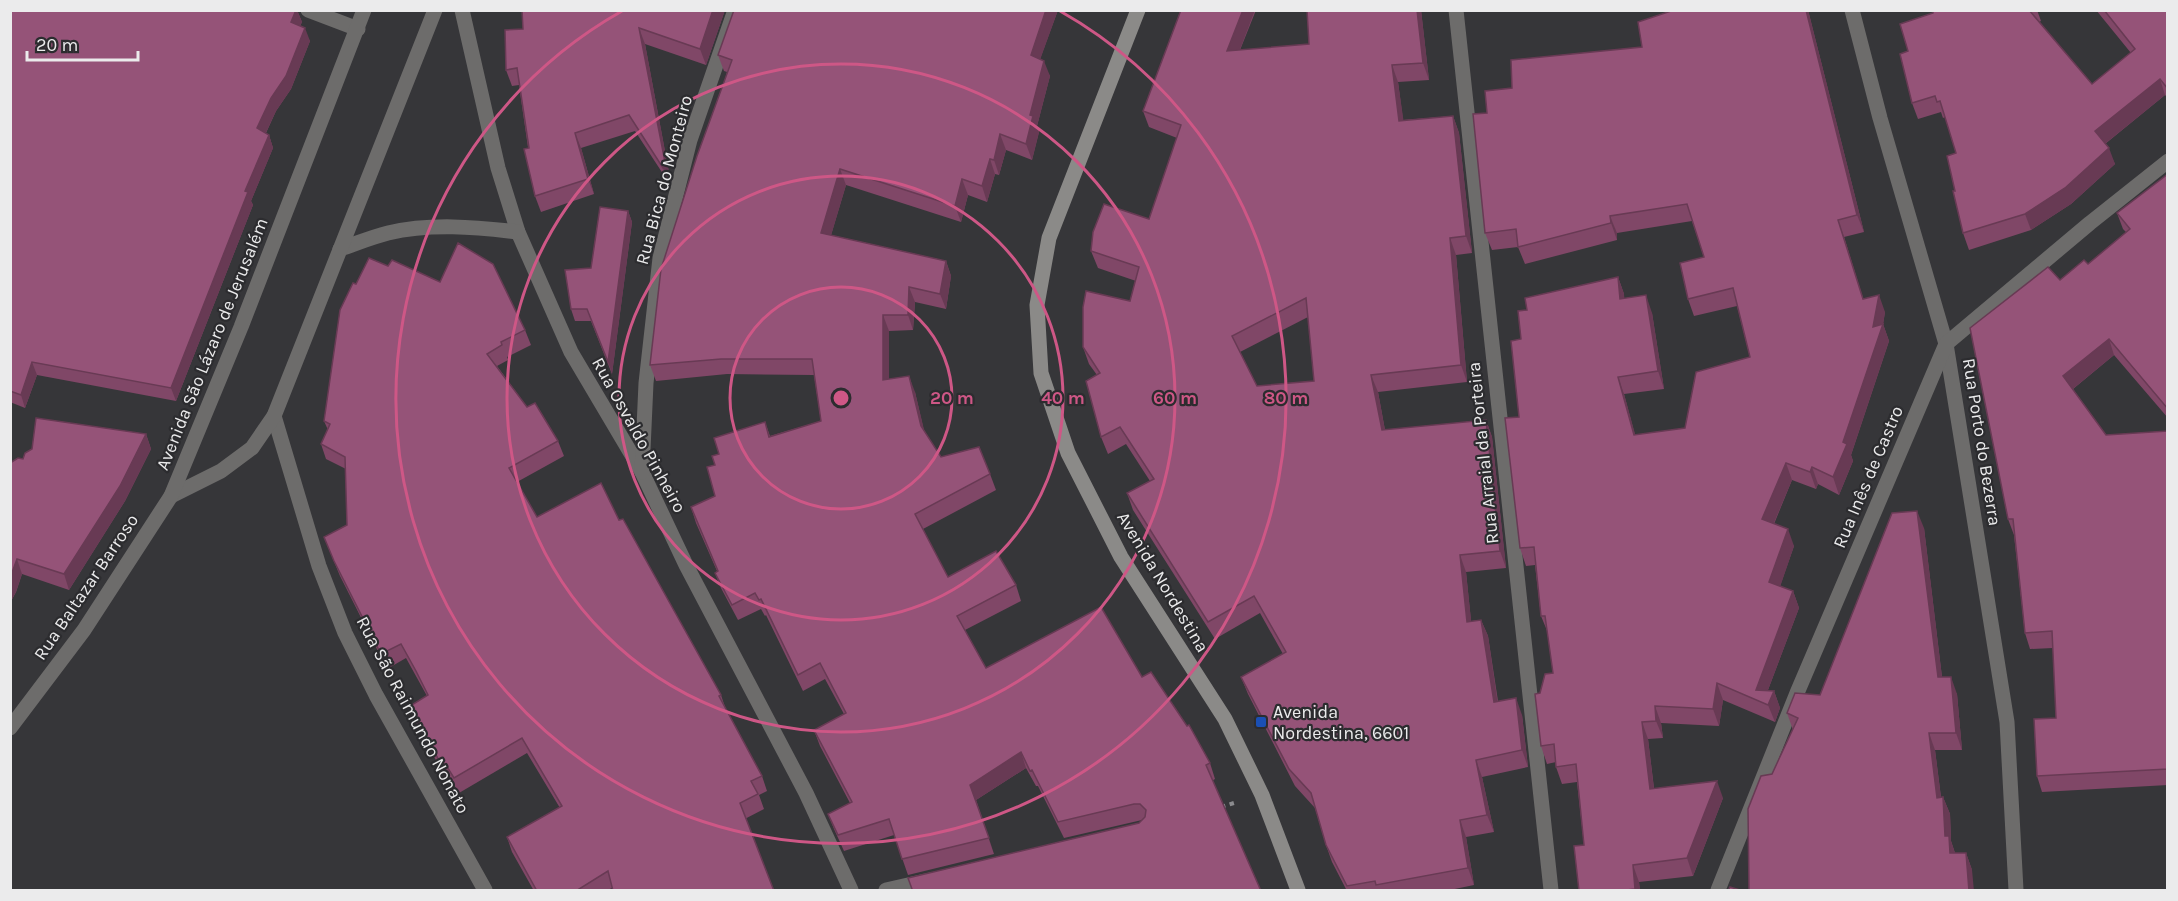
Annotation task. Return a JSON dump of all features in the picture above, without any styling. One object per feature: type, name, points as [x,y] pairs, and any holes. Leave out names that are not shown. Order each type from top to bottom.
[{"type":"main road","name":"Avenida Nordestina","points":[[1138,10],[1049,238],[1037,305],[1041,373],[1068,453],[1121,557],[1225,719],[1262,795],[1298,891]]},
{"type":"street","points":[[308,10],[358,29]]},
{"type":"street","name":"Avenida São Lázaro de Jerusalém","points":[[171,496],[241,327],[364,10]]},
{"type":"street","name":"Avenida São Lázaro de Jerusalém","points":[[171,496],[220,471],[252,448],[274,416],[435,10]]},
{"type":"street","name":"Rua Osvaldo Pinheiro","points":[[462,10],[498,168],[518,232],[571,352],[642,472],[686,565],[806,793],[851,891]]},
{"type":"street","name":"Rua Bica do Monteiro","points":[[642,472],[646,383],[660,258],[690,140],[735,10]]},
{"type":"street","name":"Rua Arraial da Porteira","points":[[1456,10],[1551,891]]},
{"type":"street","name":"Rua Porto do Bezerra","points":[[1852,10],[1880,118],[1946,344],[2007,722],[2016,891]]},
{"type":"street","name":"Rua Inês de Castro","points":[[1718,891],[1797,693],[1946,344],[2168,161]]},
{"type":"street","points":[[339,249],[388,233],[426,227],[472,227],[518,232]]},
{"type":"street","name":"Rua São Raimundo Nonato","points":[[274,416],[320,566],[345,633],[376,695],[485,891]]},
{"type":"street","name":"Rua Baltazar Barroso","points":[[10,728],[84,630],[171,496]]},
{"type":"street","points":[[886,891],[944,877]]},
{"type":"path","points":[[1219,807],[1262,795]]},
{"type":"building","points":[[10,10],[296,10],[291,22],[305,28],[286,76],[271,98],[257,128],[269,135],[245,191],[248,192],[171,388],[32,362],[21,395],[10,391]]},
{"type":"building","points":[[522,10],[713,10],[700,49],[639,28],[665,162],[663,168],[629,115],[575,133],[588,179],[535,196],[524,149],[529,148],[517,68],[506,70],[505,30],[523,29]]},
{"type":"building","points":[[734,10],[1046,10],[1031,55],[1044,61],[1030,115],[1033,116],[1026,144],[1000,134],[994,160],[990,159],[982,186],[962,179],[955,206],[840,169],[821,233],[946,261],[940,294],[909,287],[908,315],[883,315],[883,380],[909,376],[921,426],[941,457],[979,447],[990,474],[915,514],[948,577],[996,551],[1016,585],[957,616],[986,668],[1101,607],[1142,677],[1151,672],[1187,726],[1189,725],[1210,763],[1206,765],[1261,891],[907,891],[912,889],[908,878],[1139,823],[1145,817],[1146,810],[1140,804],[1134,804],[1058,822],[1021,752],[970,785],[989,838],[902,859],[889,819],[838,835],[828,814],[852,802],[814,730],[846,713],[820,663],[798,675],[761,599],[759,600],[755,593],[732,605],[715,573],[718,571],[691,507],[715,496],[707,467],[715,465],[712,456],[719,454],[714,438],[765,422],[769,437],[821,421],[812,359],[721,359],[650,365],[661,269],[697,156],[732,60],[718,55]]},
{"type":"building","points":[[1181,10],[1243,10],[1227,51],[1309,44],[1307,10],[1417,10],[1423,63],[1392,65],[1399,121],[1453,116],[1466,236],[1450,238],[1461,365],[1371,375],[1382,430],[1486,420],[1500,551],[1460,555],[1467,622],[1481,620],[1494,702],[1516,698],[1522,750],[1476,760],[1487,815],[1460,820],[1468,868],[1376,885],[1375,881],[1347,886],[1326,845],[1311,793],[1289,769],[1241,677],[1286,652],[1254,596],[1208,622],[1127,493],[1154,479],[1120,427],[1101,437],[1086,381],[1100,373],[1083,347],[1083,307],[1086,291],[1130,301],[1139,267],[1091,251],[1093,232],[1104,204],[1149,219],[1181,125],[1143,111]],"holes":[[[1306,298],[1314,381],[1257,386],[1232,336]]]},
{"type":"building","points":[[1674,10],[1806,10],[1857,215],[1838,220],[1863,299],[1879,295],[1873,327],[1883,324],[1843,442],[1847,444],[1833,477],[1812,467],[1810,472],[1786,463],[1762,519],[1788,529],[1769,582],[1793,591],[1756,690],[1774,691],[1768,705],[1717,683],[1713,709],[1655,706],[1656,721],[1642,722],[1650,789],[1717,781],[1687,858],[1633,865],[1635,889],[1579,891],[1574,846],[1584,845],[1576,764],[1556,767],[1554,744],[1541,746],[1535,694],[1540,693],[1545,674],[1553,673],[1545,616],[1541,616],[1534,547],[1520,548],[1505,418],[1519,417],[1511,341],[1521,339],[1518,311],[1527,310],[1525,298],[1618,277],[1620,299],[1646,295],[1658,371],[1618,377],[1634,435],[1685,428],[1696,372],[1750,357],[1733,288],[1688,299],[1680,263],[1704,257],[1687,204],[1610,216],[1611,223],[1518,247],[1516,229],[1485,233],[1473,114],[1487,113],[1485,91],[1512,88],[1511,60],[1642,47],[1638,22]]},
{"type":"building","points":[[1933,10],[2029,10],[2092,84],[2135,49],[2104,10],[2168,10],[2168,89],[2160,79],[2095,131],[2109,148],[2065,188],[2025,214],[1963,233],[1947,156],[1956,153],[1940,101],[1937,102],[1935,96],[1912,103],[1900,54],[1908,51],[1900,24],[1933,13]]},
{"type":"building","points":[[2168,174],[2168,409],[2109,339],[2063,376],[2106,435],[2168,431],[2168,769],[2037,776],[2034,719],[2056,718],[2052,631],[2025,633],[2013,519],[2008,519],[1970,328],[2048,267],[2060,280],[2084,260],[2088,264],[2130,229],[2117,213]]},
{"type":"building","points":[[600,207],[628,211],[608,362],[587,309],[571,309],[565,270],[591,268]]},
{"type":"building","points":[[458,243],[493,264],[525,330],[501,342],[502,345],[487,354],[527,407],[535,403],[558,441],[509,468],[537,517],[601,483],[619,520],[623,519],[721,695],[719,696],[762,776],[751,781],[758,794],[740,803],[774,891],[613,891],[608,871],[576,891],[537,891],[507,837],[562,806],[522,738],[454,778],[446,765],[442,766],[410,706],[428,695],[416,671],[401,644],[381,654],[334,561],[324,537],[347,525],[345,457],[321,444],[330,424],[324,421],[340,310],[369,258],[388,266],[392,260],[440,282]]},
{"type":"building","points":[[36,418],[146,434],[120,486],[64,574],[17,559],[10,578],[10,463],[18,458],[23,459],[25,453],[32,449]]},
{"type":"building","points":[[1917,511],[1938,677],[1951,677],[1956,733],[1929,733],[1937,798],[1943,797],[1945,836],[1949,836],[1950,853],[1966,853],[1969,891],[1749,891],[1748,809],[1761,776],[1772,774],[1798,718],[1787,713],[1795,693],[1820,695],[1892,513]]},
{"type":"building","points":[[1730,887],[1743,891],[1728,891]]},
{"type":"place","name":"Avenida Nordestina, 6601","points":[[1261,722]]}]
